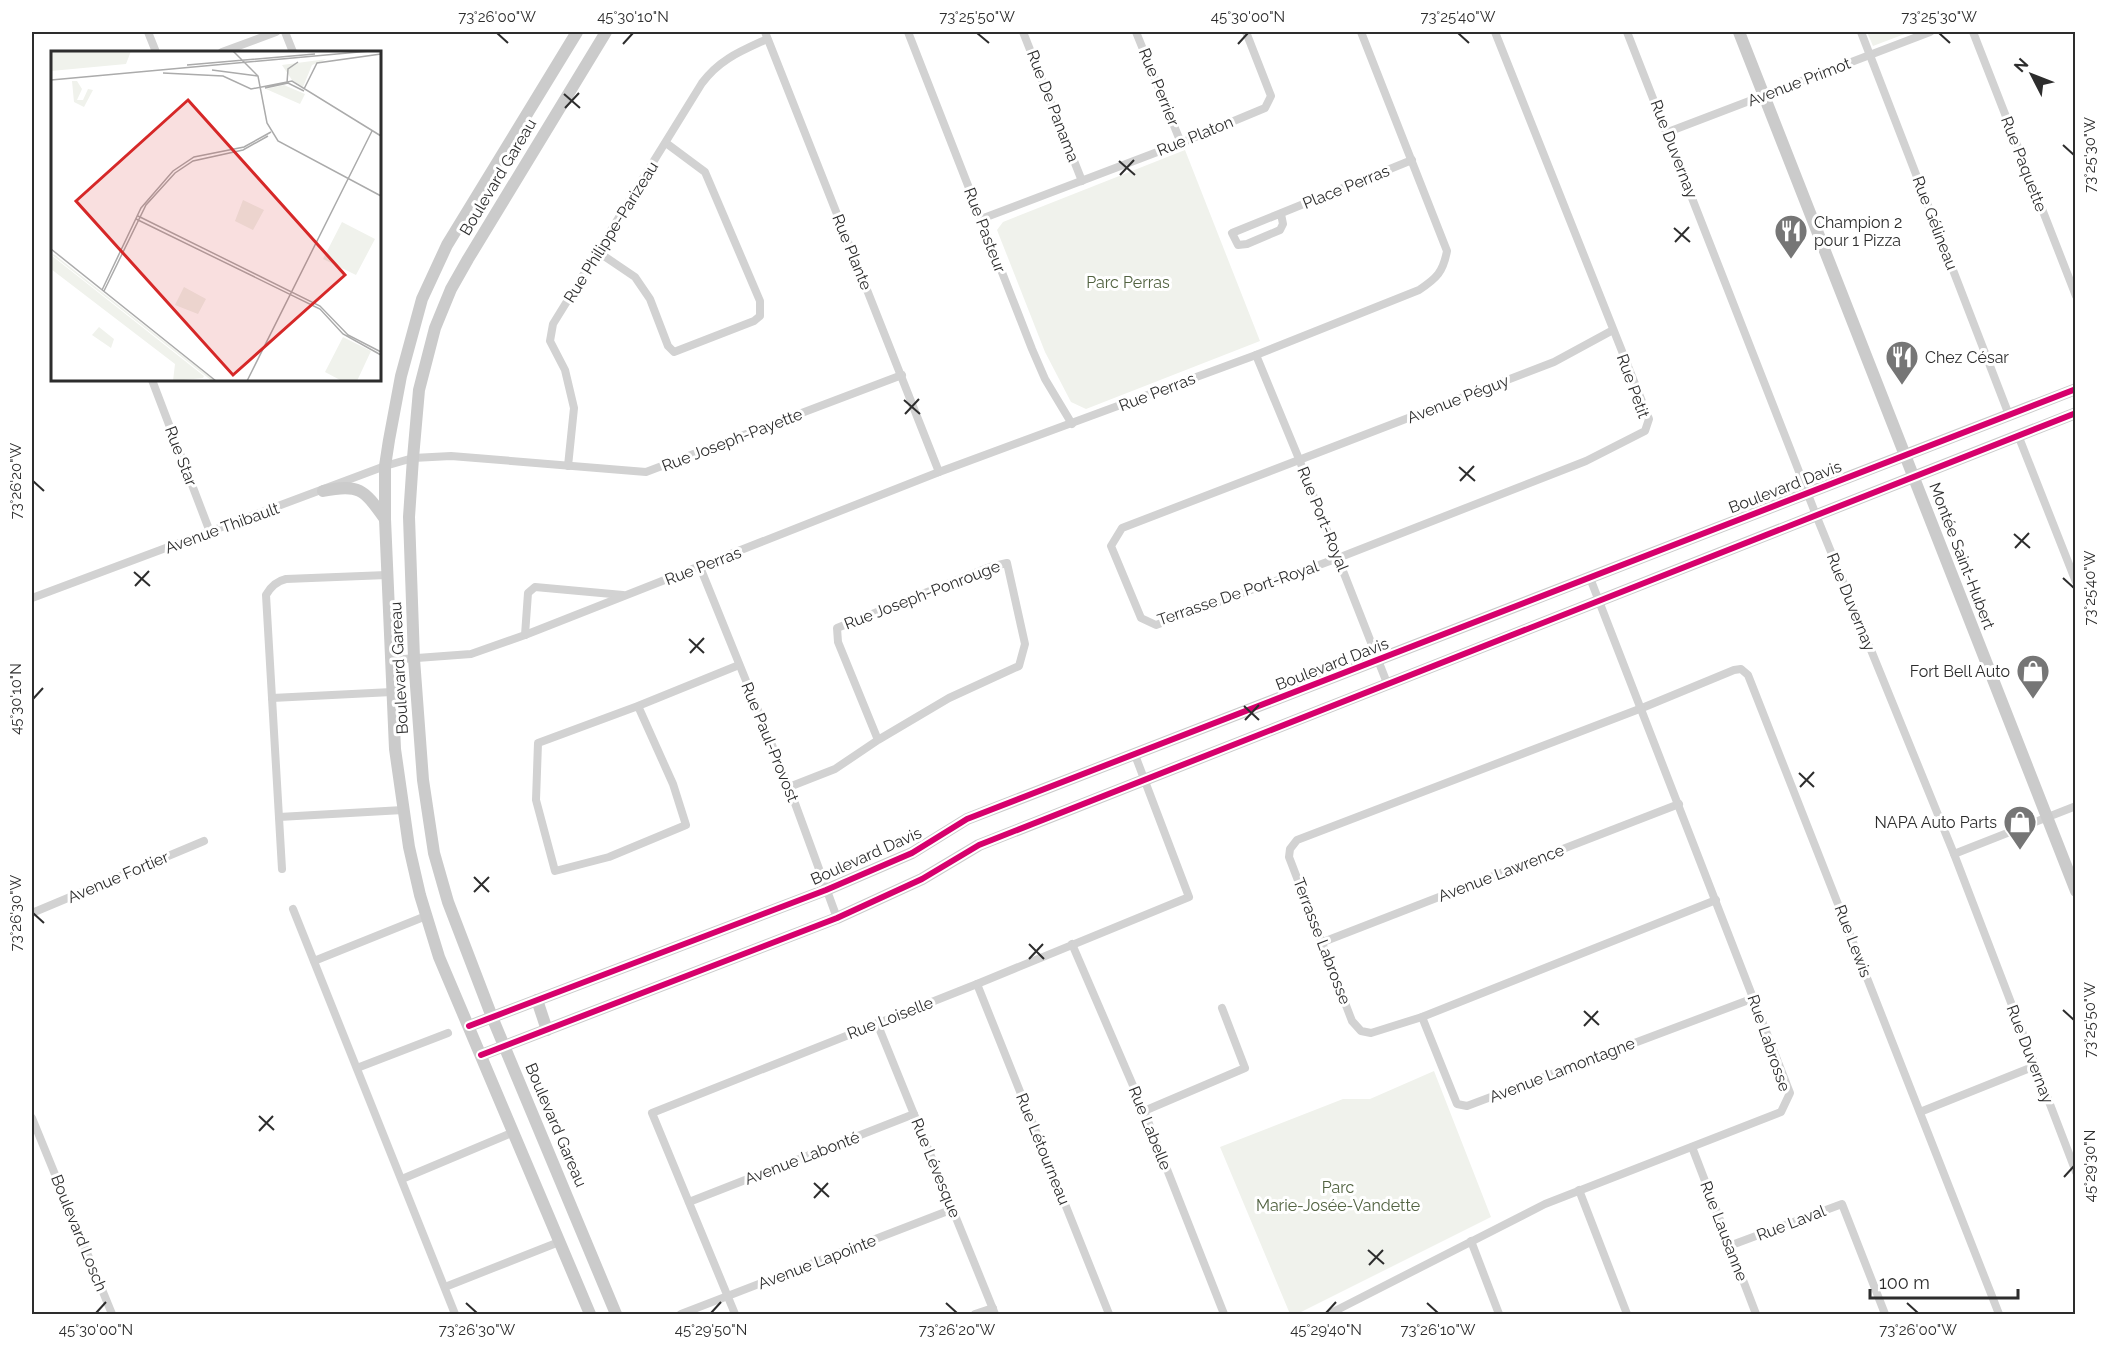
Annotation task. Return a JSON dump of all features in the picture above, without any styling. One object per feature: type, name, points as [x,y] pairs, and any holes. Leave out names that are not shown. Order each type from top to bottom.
[{"type":"street","points":[[148,32],[156,51]]},
{"type":"street","points":[[225,51],[276,32]]},
{"type":"street","points":[[285,32],[293,51]]},
{"type":"street","name":"Boulevard Gareau","points":[[577,32],[447,245],[422,299],[401,376],[385,466],[385,519],[394,749],[409,847],[426,916],[439,957],[590,1314]]},
{"type":"street","name":"Boulevard Gareau","points":[[606,32],[468,259],[451,289],[435,328],[419,390],[409,517],[414,659],[423,780],[434,853],[448,902],[492,1017],[616,1314]]},
{"type":"street","name":"Rue Pasteur","points":[[908,32],[1032,349],[1045,379],[1072,424]]},
{"type":"street","name":"Rue De Panama","points":[[1023,32],[1082,181]]},
{"type":"street","name":"Rue Perrier","points":[[1136,32],[1180,143]]},
{"type":"street","name":"Rue Platon","points":[[981,219],[1265,108],[1271,96],[1246,32]]},
{"type":"street","name":"Rue Perras","points":[[390,660],[471,654],[525,635],[939,472],[1256,355],[1419,290],[1434,280],[1444,267],[1447,251],[1361,32]]},
{"type":"street","name":"Rue Petit","points":[[1338,558],[1586,461],[1645,431],[1648,419],[1495,32]]},
{"type":"street","name":"Rue Duvernay","points":[[1627,32],[1668,132],[1807,493],[1954,854],[2076,1172]]},
{"type":"street","name":"Montée Saint-Hubert","points":[[1739,32],[2076,891]]},
{"type":"street","name":"Rue Gélineau","points":[[1861,32],[2009,415]]},
{"type":"street","name":"Avenue Primot","points":[[1668,132],[1930,32]]},
{"type":"street","name":"Rue Paquette","points":[[1973,32],[2076,296]]},
{"type":"street","name":"Rue Philippe-Parizeau","points":[[567,465],[574,408],[565,370],[550,341],[553,324],[702,83],[714,68],[766,35]]},
{"type":"street","name":"Rue Plante","points":[[766,35],[939,472]]},
{"type":"street","points":[[598,252],[635,277],[650,299],[668,346],[674,352],[754,321],[760,316],[760,301],[705,172],[666,143]]},
{"type":"street","name":"Place Perras","points":[[1281,214],[1283,224],[1280,230],[1246,244],[1238,245],[1234,240],[1232,233],[1412,160]]},
{"type":"street","name":"Avenue Péguy","points":[[1299,459],[1554,362],[1613,330]]},
{"type":"street","name":"Rue Port-Royal","points":[[1256,355],[1387,683]]},
{"type":"street","name":"Rue Joseph-Payette","points":[[413,458],[451,456],[646,472],[902,375]]},
{"type":"street","name":"Rue Star","points":[[152,381],[210,532]]},
{"type":"street","name":"Boulevard Davis","points":[[469,1026],[826,890],[912,853],[967,819],[2076,389]]},
{"type":"street","points":[[482,1055],[837,918],[922,879],[979,845],[2076,413]]},
{"type":"street","points":[[1985,424],[1993,445]]},
{"type":"street","points":[[2018,435],[2076,582]]},
{"type":"street","name":"Avenue Thibault","points":[[32,598],[385,466],[413,458]]},
{"type":"street","name":"Terrasse De Port-Royal","points":[[1299,459],[1122,528],[1111,546],[1141,618],[1156,625],[1338,558]]},
{"type":"street","points":[[323,491],[346,486],[354,488],[369,498],[385,519]]},
{"type":"street","name":"Rue Joseph-Ponrouge","points":[[789,787],[836,769],[878,740],[949,698],[1018,666],[1025,644],[1006,563],[990,567],[837,628],[838,642],[878,740]]},
{"type":"street","name":"Rue Paul-Provost","points":[[700,567],[789,787],[837,918]]},
{"type":"street","points":[[282,869],[266,595],[273,585],[286,579],[387,575]]},
{"type":"street","name":"Rue Labrosse","points":[[1329,1314],[1340,1312],[1545,1204],[1781,1112],[1790,1093],[1590,578]]},
{"type":"street","name":"Rue Perras","points":[[525,635],[528,593],[535,587],[626,595]]},
{"type":"street","points":[[638,706],[673,784],[686,825],[609,857],[555,871],[536,800],[538,743],[739,665]]},
{"type":"street","name":"Rue Lewis","points":[[1642,708],[1734,670],[1741,669],[1748,675],[2000,1314]]},
{"type":"street","points":[[272,698],[392,692]]},
{"type":"street","name":"Terrasse Labrosse","points":[[1642,708],[1297,840],[1290,849],[1289,857],[1352,1021],[1361,1031],[1371,1033],[1422,1017],[1716,900]]},
{"type":"street","name":"Rue Loiselle","points":[[735,1314],[652,1113],[1189,897],[1135,755]]},
{"type":"street","name":"Avenue Lawrence","points":[[1323,942],[1679,804]]},
{"type":"street","points":[[1954,854],[2076,806]]},
{"type":"street","points":[[279,817],[403,810]]},
{"type":"street","name":"Avenue Fortier","points":[[32,913],[204,841]]},
{"type":"street","points":[[293,909],[455,1314]]},
{"type":"street","points":[[314,961],[426,916]]},
{"type":"street","name":"Rue Labelle","points":[[1072,944],[1144,1111],[1224,1314]]},
{"type":"street","name":"Rue Létourneau","points":[[977,984],[1109,1314]]},
{"type":"street","name":"Avenue Lamontagne","points":[[1422,1017],[1457,1104],[1467,1106],[1754,998]]},
{"type":"street","points":[[537,1000],[547,1030]]},
{"type":"street","points":[[1144,1111],[1245,1068],[1222,1008]]},
{"type":"street","name":"Rue Lévesque","points":[[877,1023],[994,1311]]},
{"type":"street","points":[[357,1068],[448,1033]]},
{"type":"street","points":[[1920,1112],[2035,1066]]},
{"type":"street","name":"Avenue Labonté","points":[[689,1202],[914,1114]]},
{"type":"street","name":"Boulevard Losch","points":[[32,1118],[112,1314]]},
{"type":"street","points":[[402,1179],[514,1132]]},
{"type":"street","name":"Rue Lausanne","points":[[1692,1147],[1756,1314]]},
{"type":"street","points":[[1579,1190],[1627,1314]]},
{"type":"street","name":"Rue Laval","points":[[1729,1246],[1842,1204],[1885,1314]]},
{"type":"street","name":"Avenue Lapointe","points":[[681,1314],[953,1209]]},
{"type":"street","points":[[1471,1241],[1499,1314]]},
{"type":"street","points":[[445,1287],[559,1242]]},
{"type":"street","points":[[975,1314],[994,1311]]},
{"type":"green space","points":[[1867,32],[1910,32],[1873,46]]},
{"type":"green space","name":"Parc Perras","points":[[1185,150],[1260,341],[1086,409],[1071,402],[1045,352],[997,230],[1003,222]]},
{"type":"green space","name":"Parc Marie-Josée-Vandette","points":[[1434,1071],[1491,1217],[1297,1314],[1290,1314],[1220,1147],[1343,1099],[1370,1099]]},
{"type":"cycle path","points":[[469,1026],[826,890],[912,853],[967,819],[2076,389]]},
{"type":"cycle path","points":[[481,1055],[837,918],[922,879],[979,845],[2076,413]]},
{"type":"place","name":"Champion 2 pour 1 Pizza","points":[[1791,260]]},
{"type":"place","name":"Chez César","points":[[1902,386]]},
{"type":"place","name":"Fort Bell Auto","points":[[2033,700]]},
{"type":"place","name":"NAPA Auto Parts","points":[[2020,851]]}]
